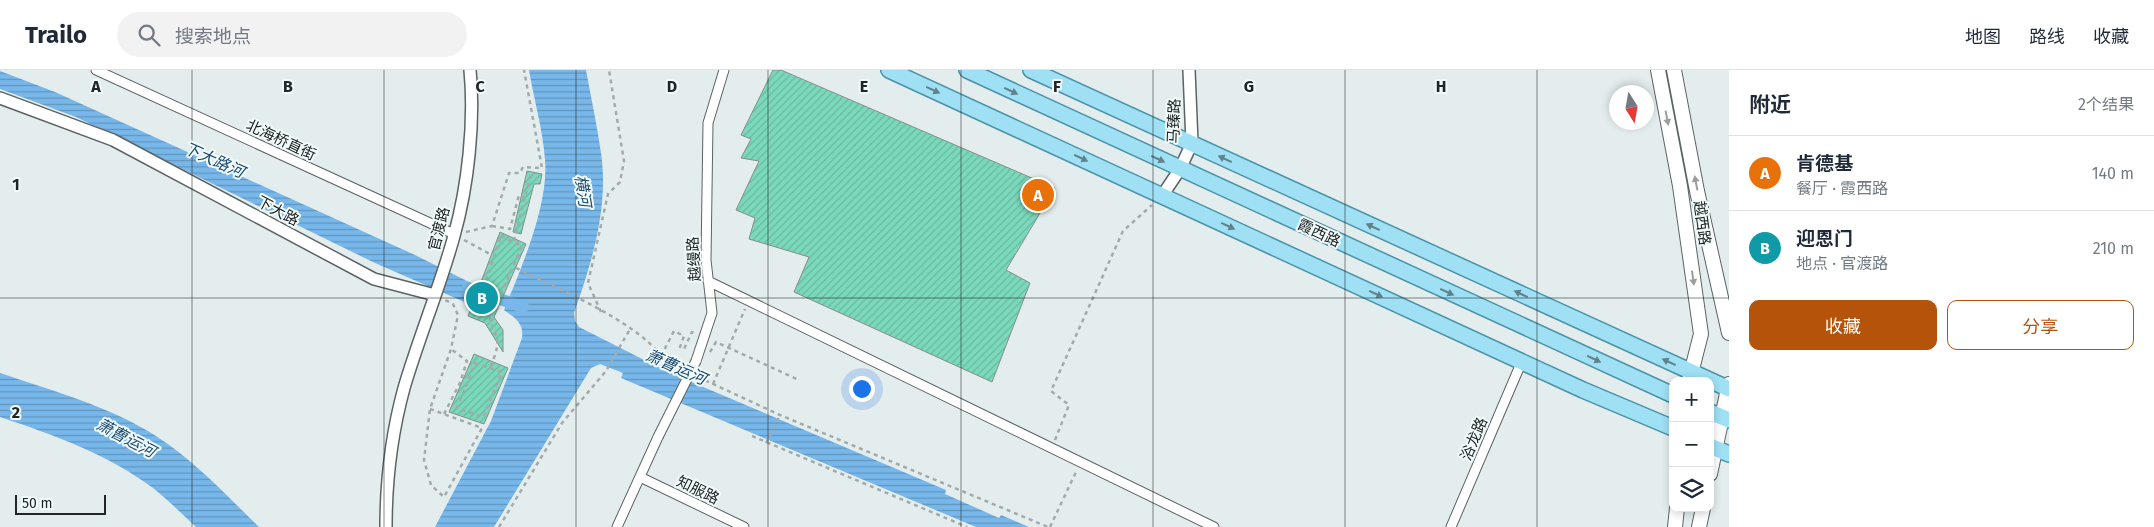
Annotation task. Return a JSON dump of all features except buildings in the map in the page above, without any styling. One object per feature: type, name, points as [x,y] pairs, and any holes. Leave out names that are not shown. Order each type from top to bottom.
[{"type":"main road","points":[[889,70],[1522,362],[1669,426]]},
{"type":"main road","name":"霞西路","points":[[967,70],[1669,393]]},
{"type":"main road","name":"霞西路","points":[[1031,70],[1690,376],[1729,389]]},
{"type":"main road","name":"越西路","points":[[1658,70],[1680,186],[1701,334],[1690,376]]},
{"type":"main road","name":"越西路","points":[[1674,70],[1697,191],[1729,333]]},
{"type":"main road","points":[[1712,467],[1718,449],[1720,416],[1729,384]]},
{"type":"main road","points":[[1675,527],[1677,512]]},
{"type":"main road","points":[[1699,527],[1702,512]]},
{"type":"street","name":"北海桥直街","points":[[96,70],[454,234]]},
{"type":"street","name":"官渡路","points":[[386,527],[392,446],[404,389],[447,260],[467,169],[472,90],[470,70]]},
{"type":"street","name":"越缦路","points":[[617,527],[658,437],[696,361],[712,313],[706,260],[708,123],[724,70]]},
{"type":"street","name":"马臻路","points":[[1162,196],[1180,169],[1192,144],[1189,70]]},
{"type":"street","name":"下大路","points":[[0,98],[113,140],[374,279],[435,295]]},
{"type":"street","points":[[708,281],[1214,527]]},
{"type":"street","name":"浴龙路","points":[[1450,527],[1522,362]]},
{"type":"street","name":"知服路","points":[[640,477],[744,527]]},
{"type":"path","points":[[492,226],[509,173],[520,173],[523,167],[542,168],[524,70]]},
{"type":"path","points":[[601,312],[588,283],[608,194],[620,182],[624,161],[609,70]]},
{"type":"path","points":[[514,241],[530,177],[537,178]]},
{"type":"path","points":[[454,234],[492,226],[510,229],[519,195],[525,198]]},
{"type":"path","points":[[1052,447],[1069,405],[1051,391],[1123,231],[1162,196]]},
{"type":"path","points":[[454,234],[490,254]]},
{"type":"path","points":[[501,236],[514,241],[522,246],[494,310],[478,305],[501,236]]},
{"type":"path","points":[[516,268],[584,302],[630,329],[641,336],[668,363],[683,370]]},
{"type":"path","points":[[430,409],[482,428],[444,497],[431,485],[424,460],[430,409],[451,349],[458,315],[453,304],[435,295]]},
{"type":"path","points":[[713,384],[749,301]]},
{"type":"path","points":[[488,309],[490,319],[498,334],[498,349],[490,368]]},
{"type":"path","points":[[499,527],[562,423],[606,371],[630,329]]},
{"type":"path","points":[[661,356],[674,331],[684,336],[680,347],[684,348],[692,332],[704,338]]},
{"type":"path","points":[[701,348],[711,352],[716,342],[799,380]]},
{"type":"path","points":[[444,414],[460,383],[467,360],[451,349]]},
{"type":"path","points":[[475,363],[490,368],[502,372],[484,417],[457,408],[475,363]]},
{"type":"path","points":[[690,374],[780,415],[1049,527],[1081,461]]},
{"type":"path","points":[[460,383],[466,385]]},
{"type":"path","points":[[766,443],[780,415]]},
{"type":"path","points":[[752,436],[967,527]]},
{"type":"water","name":"横河","points":[[529,70],[586,70],[601,153],[603,194],[593,254],[574,313],[575,321],[579,327],[668,372],[946,490],[945,494],[999,518],[1001,515],[1029,527],[976,527],[621,378],[623,373],[600,364],[591,368],[494,527],[435,527],[491,421],[522,338],[522,328],[515,318],[504,310],[532,236],[543,196],[545,177],[542,138]]},
{"type":"water","points":[[0,71],[55,92],[415,255],[477,286],[469,304],[375,263],[76,117],[0,89]]},
{"type":"water","name":"萧曹运河","points":[[0,373],[100,408],[138,425],[184,456],[259,527],[196,527],[153,488],[117,465],[80,446],[0,417]]},
{"type":"waterway","points":[[468,288],[523,307]]},
{"type":"place","name":"肯德基","points":[[1038,195]]},
{"type":"place","name":"迎恩门","points":[[482,298]]},
{"type":"water label","name":"下大路河","points":[[214,160]]}]
